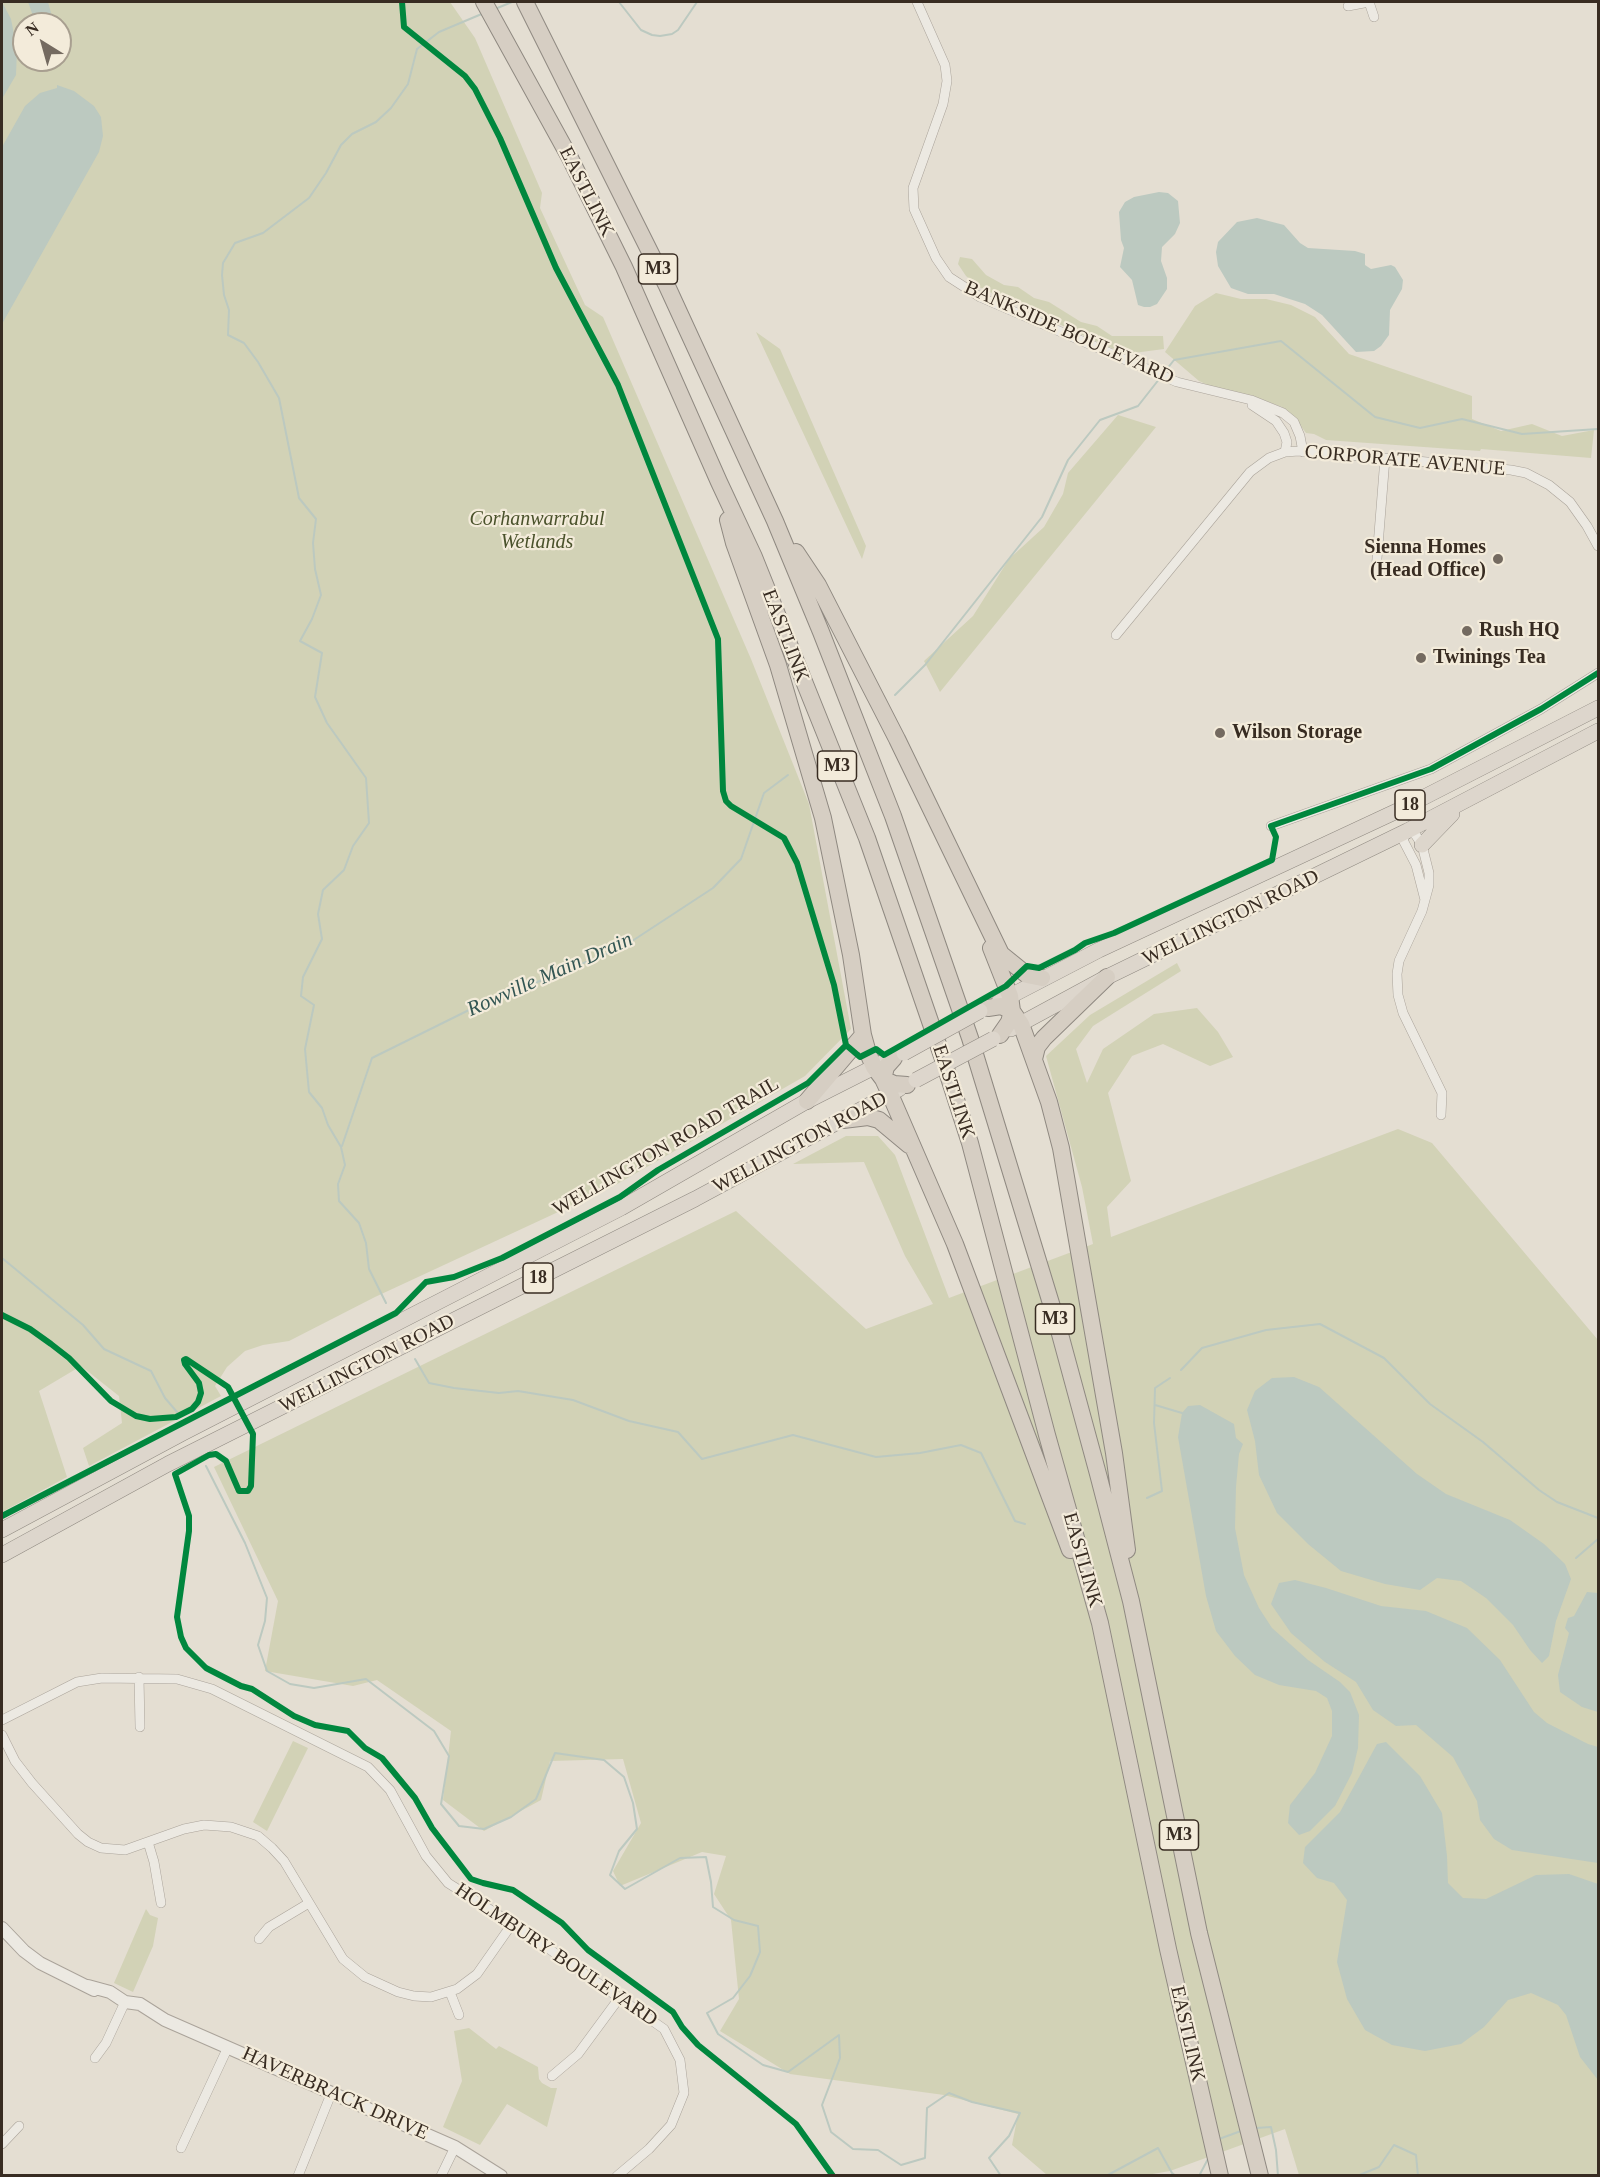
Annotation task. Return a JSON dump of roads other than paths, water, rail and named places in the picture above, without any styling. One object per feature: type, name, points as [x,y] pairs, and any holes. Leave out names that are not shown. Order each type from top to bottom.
[{"type":"highway","name":"EASTLINK","points":[[484,2],[570,158],[624,267],[754,556],[867,838],[942,1056],[970,1143],[1047,1435],[1100,1623],[1168,1949],[1220,2175]]},
{"type":"highway","name":"EASTLINK","points":[[525,2],[667,286],[776,521],[893,816],[970,1038],[1057,1323],[1131,1602],[1199,1933],[1260,2175]]},
{"type":"highway","points":[[719,482],[734,543],[778,665],[823,818],[851,955],[863,1035],[955,1244],[1064,1535],[1100,1623]]},
{"type":"highway","points":[[776,521],[818,585],[1001,954],[1027,975],[1042,978]]},
{"type":"highway","name":"WELLINGTON ROAD","points":[[1014,1010],[1042,978],[1397,811],[1599,708]]},
{"type":"highway","name":"WELLINGTON ROAD","points":[[1014,1010],[1107,977],[1407,831],[1599,731]]},
{"type":"highway","points":[[1422,845],[1455,811],[1474,797]]},
{"type":"highway","points":[[1397,811],[1407,831]]},
{"type":"highway","points":[[988,929],[992,951],[1034,1059],[1049,1102],[1061,1148],[1114,1453],[1131,1602]]},
{"type":"highway","points":[[1034,1059],[1037,1047],[1044,1038],[1107,977]]},
{"type":"highway","points":[[882,1080],[886,1067],[899,1055],[984,1010],[1001,1006],[1014,1010]]},
{"type":"highway","points":[[882,1080],[894,1084],[911,1083],[997,1037],[1009,1022],[1014,1010]]},
{"type":"highway","points":[[807,1101],[863,1035]]},
{"type":"highway","name":"WELLINGTON ROAD","points":[[2,1530],[231,1408],[621,1208],[807,1101],[882,1080]]},
{"type":"highway","name":"WELLINGTON ROAD","points":[[2,1555],[241,1427],[704,1194],[843,1120],[882,1080]]},
{"type":"highway","points":[[843,1120],[868,1117],[879,1120],[916,1151]]},
{"type":"highway","points":[[513,1264],[524,1285]]},
{"type":"street","name":"BANKSIDE BOULEVARD","points":[[917,2],[945,65],[947,81],[943,104],[912,188],[914,209],[936,258],[949,277],[964,288],[1140,367],[1177,382],[1251,400],[1283,413],[1297,429],[1303,452]]},
{"type":"street","points":[[1348,6],[1369,2],[1374,17]]},
{"type":"street","name":"BANKSIDE BOULEVARD","points":[[1234,396],[1260,409],[1276,421],[1287,438],[1286,453]]},
{"type":"street","name":"CORPORATE AVENUE","points":[[1116,635],[1250,472],[1269,458],[1286,453],[1303,452],[1385,458],[1526,473],[1549,484],[1570,502],[1599,546]]},
{"type":"street","points":[[1376,570],[1385,458]]},
{"type":"street","points":[[1271,826],[1431,769],[1541,709],[1599,673]]},
{"type":"street","points":[[1425,900],[1416,865],[1403,840],[1407,831],[1415,834],[1422,845],[1430,873],[1425,900],[1422,911],[1399,961],[1397,987],[1403,1013],[1442,1093],[1441,1115]]},
{"type":"street","points":[[139,1677],[140,1727]]},
{"type":"street","name":"HOLMBURY BOULEVARD","points":[[2,1720],[77,1682],[94,1678],[177,1679],[201,1685],[368,1767],[390,1790],[420,1847],[442,1877],[664,2029],[680,2060],[684,2093],[671,2125],[649,2149],[617,2175]]},
{"type":"street","points":[[2,1735],[24,1773],[78,1834],[101,1848],[118,1850],[204,1825],[222,1825],[249,1832],[265,1841],[278,1854],[339,1953],[365,1977],[398,1992],[431,1997],[450,1992],[477,1974],[512,1924]]},
{"type":"street","points":[[148,1842],[161,1903]]},
{"type":"street","points":[[259,1939],[273,1924],[309,1903]]},
{"type":"street","name":"HAVERBRACK DRIVE","points":[[2,1928],[24,1951],[40,1963],[88,1986],[110,1992],[123,2006],[140,2004],[165,2020],[455,2147],[501,2175]]},
{"type":"street","points":[[450,1992],[459,2015]]},
{"type":"street","points":[[552,2076],[578,2054],[620,1997]]},
{"type":"street","points":[[95,2058],[106,2043],[123,2006]]},
{"type":"street","points":[[182,2148],[228,2047]]},
{"type":"street","points":[[297,2175],[331,2094]]},
{"type":"street","points":[[2,2144],[19,2126]]},
{"type":"street","points":[[441,2175],[455,2147]]},
{"type":"waterway","points":[[495,9],[512,2]]},
{"type":"waterway","points":[[619,2],[641,30],[660,36],[672,34],[678,30],[697,2]]},
{"type":"waterway","points":[[386,1303],[369,1269],[366,1243],[359,1223],[339,1201],[338,1184],[345,1165],[341,1147],[328,1125],[322,1108],[309,1092],[305,1049],[314,1005],[301,996],[303,977],[322,939],[318,914],[323,890],[344,870],[353,846],[369,823],[366,778],[327,723],[315,697],[322,653],[300,641],[321,595],[315,569],[313,543],[316,519],[299,498],[279,398],[244,343],[228,335],[229,310],[224,295],[222,275],[223,263],[235,243],[263,233],[309,198],[341,145],[352,134],[376,122],[391,108],[408,84],[417,49],[439,32],[484,13]]},
{"type":"waterway","points":[[1163,374],[1174,360],[1281,341],[1375,417],[1420,428],[1462,419],[1522,434],[1598,429]]},
{"type":"waterway","points":[[895,695],[925,665],[1042,517],[1068,460],[1100,420],[1138,406],[1160,378]]},
{"type":"waterway","name":"Rowville Main Drain","points":[[342,1146],[372,1058],[471,1009],[623,947],[713,888],[741,859],[764,793],[788,775]]},
{"type":"waterway","points":[[2,1258],[83,1325],[104,1349],[151,1371],[165,1398],[177,1412]]},
{"type":"waterway","points":[[1181,1370],[1202,1348],[1266,1330],[1320,1324],[1384,1358],[1430,1404],[1483,1442],[1539,1490],[1557,1502],[1598,1518]]},
{"type":"waterway","points":[[415,1359],[429,1383],[499,1393],[518,1391],[573,1400],[629,1421],[678,1432],[702,1459],[793,1435],[876,1457],[920,1453],[961,1445],[981,1453],[1015,1521],[1025,1524]]},
{"type":"waterway","points":[[1147,1498],[1162,1491],[1154,1423],[1155,1388],[1170,1378]]},
{"type":"waterway","points":[[1155,1405],[1182,1413]]},
{"type":"waterway","points":[[206,1466],[245,1543],[267,1598],[265,1621],[258,1645],[267,1671],[290,1684],[314,1688],[366,1679],[434,1731],[449,1756],[441,1804],[459,1826],[484,1829],[511,1817],[536,1799],[555,1753],[604,1760],[624,1777],[633,1803],[637,1829],[619,1851],[610,1875],[625,1889],[680,1858],[706,1857],[713,1907],[734,1920],[758,1926],[760,1952],[750,1976],[733,1998],[707,2013],[718,2034],[763,2065],[788,2072],[839,2035],[840,2058],[822,2105],[831,2132],[853,2149],[878,2150],[901,2165],[925,2158],[927,2108],[949,2093],[972,2102],[1020,2113],[1009,2136],[989,2158],[1001,2176]]},
{"type":"waterway","points":[[1576,1558],[1598,1539]]},
{"type":"waterway","points":[[1256,2128],[1271,2127],[1278,2176]]},
{"type":"waterway","points":[[1219,2139],[1241,2131]]},
{"type":"waterway","points":[[1357,2176],[1379,2167],[1394,2145],[1416,2155],[1418,2176]]},
{"type":"waterway","points":[[1106,2176],[1158,2148],[1176,2176]]},
{"type":"waterway","points":[[1199,2176],[1209,2157]]},
{"type":"place","name":"Sienna Homes (Head Office)","points":[[1498,559]]},
{"type":"place","name":"Rush HQ","points":[[1467,631]]},
{"type":"place","name":"Twinings Tea","points":[[1421,658]]},
{"type":"place","name":"Wilson Storage","points":[[1220,733]]},
{"type":"park label","name":"Corhanwarrabul Wetlands","points":[[537,532]]}]
